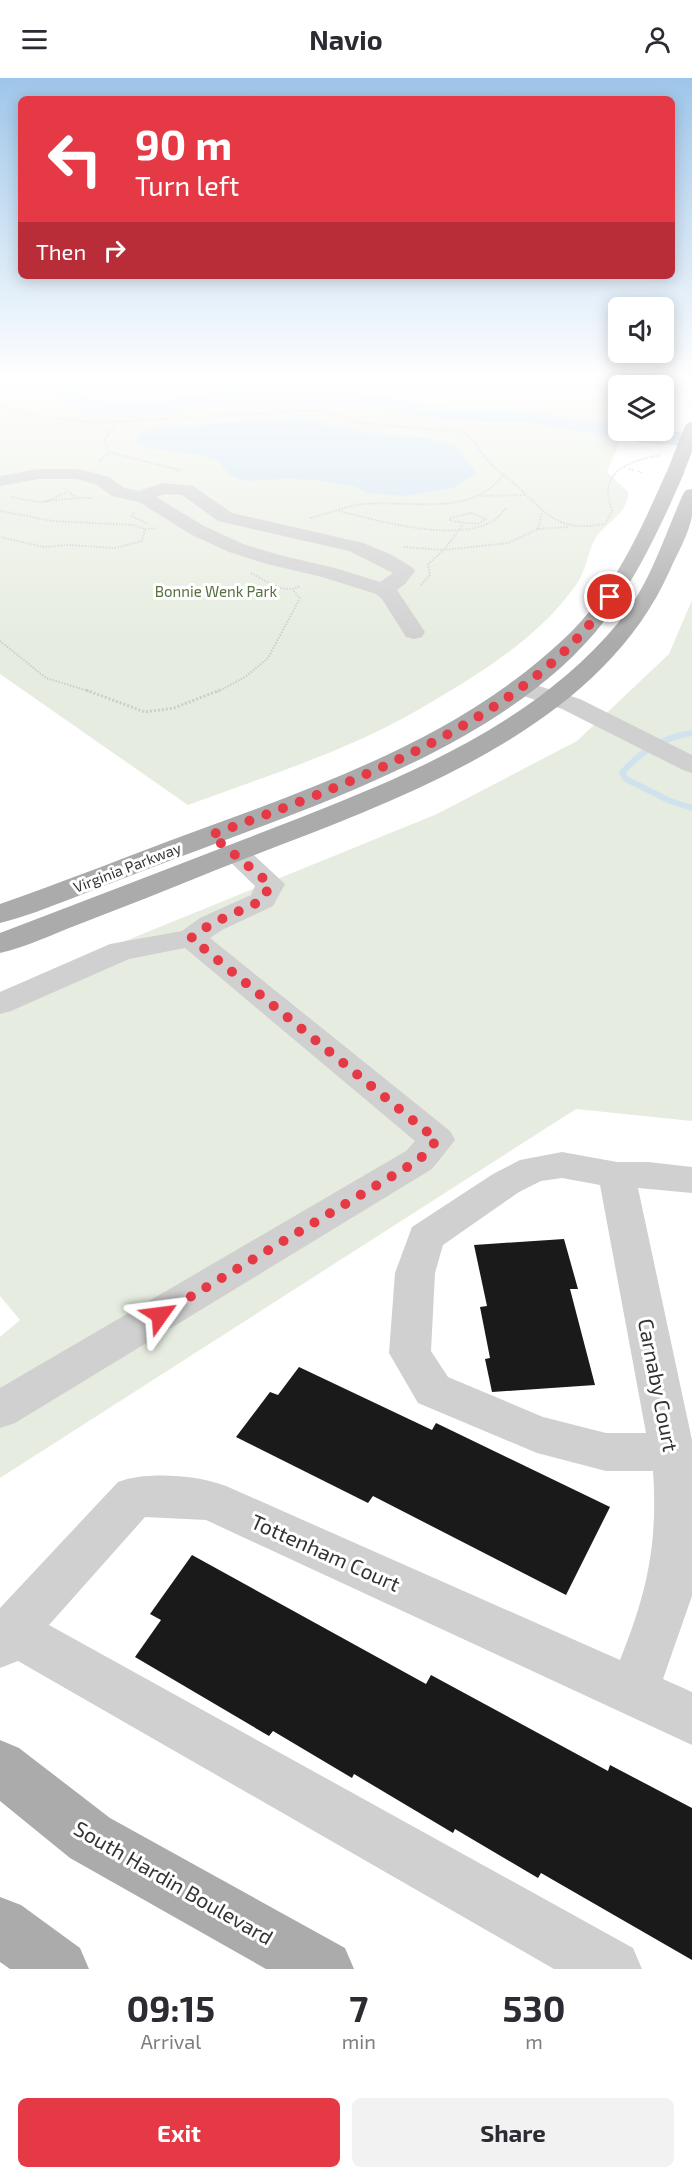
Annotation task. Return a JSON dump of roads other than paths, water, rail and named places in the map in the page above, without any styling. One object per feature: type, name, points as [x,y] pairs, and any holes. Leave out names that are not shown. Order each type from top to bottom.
[{"type":"main road","name":"Virginia Parkway","points":[[0,944],[223,844],[289,807],[391,763],[452,731],[520,687],[561,654],[603,608],[627,570],[677,467]]},
{"type":"main road","name":"Virginia Parkway","points":[[0,914],[393,789],[477,746],[555,698],[607,650],[642,606],[692,494]]},
{"type":"main road","name":"South Hardin Boulevard","points":[[0,1767],[90,1838],[324,1969]]},
{"type":"main road","points":[[0,1926],[59,1969]]},
{"type":"street","points":[[0,481],[39,474],[78,474],[103,481],[118,492],[145,498],[197,530],[236,548],[274,560],[328,572],[383,590],[390,595],[414,632]]},
{"type":"street","points":[[145,498],[150,491],[163,488],[187,490],[225,517],[297,532],[371,552],[405,571],[404,575],[383,590]]},
{"type":"street","points":[[236,548],[269,528]]},
{"type":"street","points":[[520,687],[555,698],[689,763]]},
{"type":"street","points":[[0,1004],[121,951],[191,938],[211,924],[263,900],[270,884],[223,844]]},
{"type":"street","points":[[0,1410],[419,1160],[437,1140],[191,938]]},
{"type":"street","points":[[672,1452],[606,1452],[537,1434],[434,1390],[410,1353],[415,1273],[426,1237],[506,1183],[533,1169],[562,1165],[692,1180]]},
{"type":"street","name":"Carnaby Court","points":[[633,1175],[678,1496],[677,1556],[662,1618],[633,1690]]},
{"type":"street","name":"Tottenham Court","points":[[6,1638],[134,1496],[210,1500],[633,1690],[692,1719]]},
{"type":"street","points":[[6,1638],[612,1969]]},
{"type":"water","points":[[221,467],[472,467],[476,473],[454,488],[406,496],[369,493],[354,487],[317,480],[247,481],[236,478]]},
{"type":"waterway","points":[[692,733],[653,746],[622,773],[626,779],[670,801],[692,808]]},
{"type":"park label","name":"Bonnie Wenk Park","points":[[216,591]]}]
